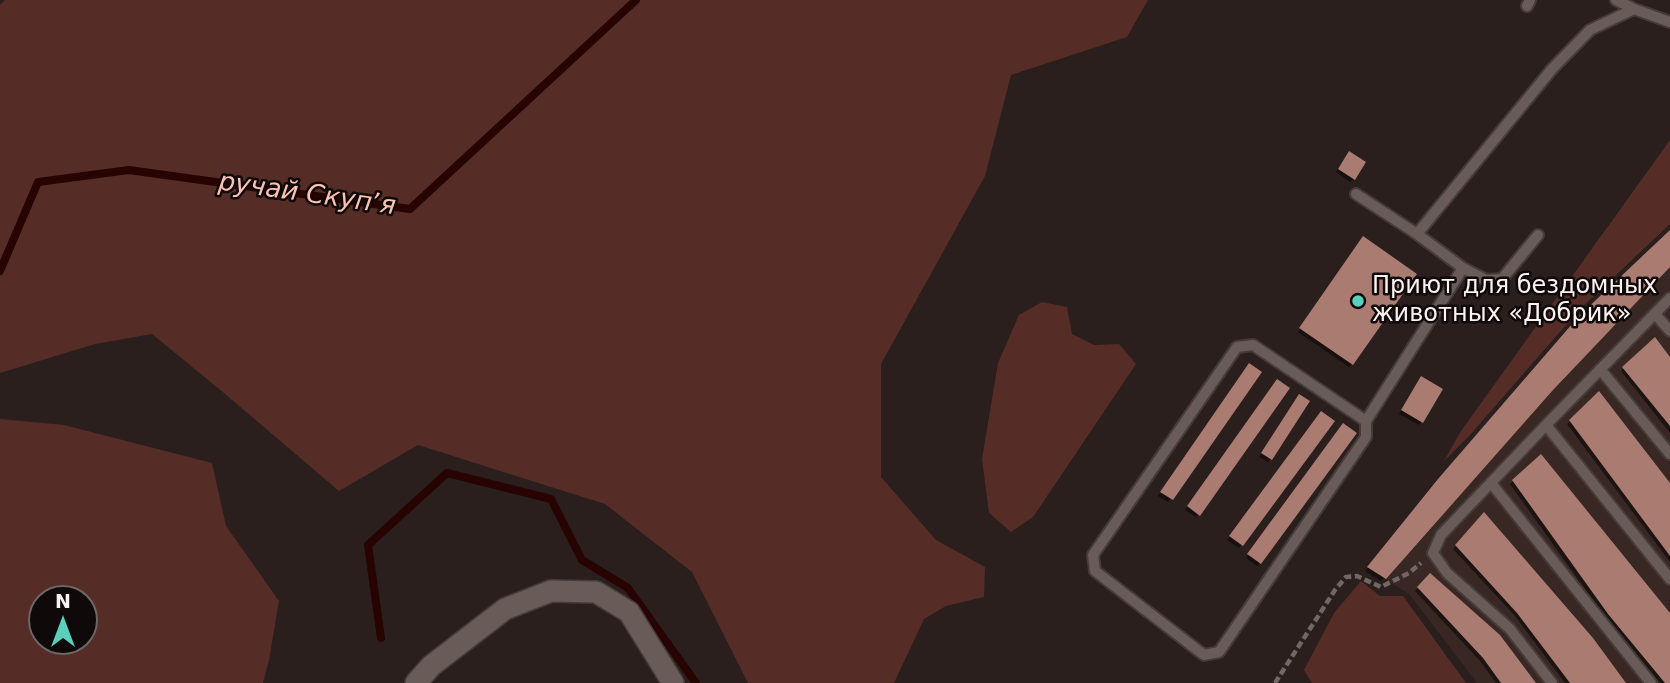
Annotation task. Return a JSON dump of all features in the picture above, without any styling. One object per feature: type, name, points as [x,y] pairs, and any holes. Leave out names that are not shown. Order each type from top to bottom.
[{"type":"street","points":[[416,683],[431,666],[505,609],[551,591],[596,592],[629,612],[672,683]]},
{"type":"lane","points":[[1616,0],[1670,22]]},
{"type":"lane","points":[[1417,234],[1552,69],[1590,30],[1634,9]]},
{"type":"lane","points":[[1356,194],[1463,268],[1486,280],[1502,279],[1538,236]]},
{"type":"lane","points":[[1366,421],[1253,345],[1237,347],[1093,555],[1095,571],[1205,654],[1219,652],[1366,437],[1366,421],[1463,268]]},
{"type":"lane","points":[[1552,683],[1510,629],[1447,573],[1433,553],[1441,535],[1670,298]]},
{"type":"lane","points":[[1655,314],[1670,331]]},
{"type":"lane","points":[[1600,369],[1670,454]]},
{"type":"lane","points":[[1546,425],[1670,579]]},
{"type":"lane","points":[[1491,483],[1651,683]]},
{"type":"path","points":[[1275,683],[1346,577],[1357,576],[1381,587],[1409,573],[1433,553]]},
{"type":"shaded area","points":[[5,0],[1148,0],[1127,37],[1011,75],[985,176],[881,364],[881,477],[936,540],[985,567],[984,597],[946,606],[924,619],[894,683],[748,683],[692,572],[605,504],[418,445],[339,491],[152,334],[95,344],[0,373],[0,5]]},
{"type":"shaded area","points":[[1670,140],[1670,224],[1579,310],[1444,461],[1461,431]]},
{"type":"shaded area","points":[[1670,230],[1670,683],[1477,683],[1410,595],[1367,567],[1438,479],[1579,316]]},
{"type":"shaded area","points":[[1042,302],[1067,307],[1072,334],[1094,345],[1119,344],[1136,364],[1033,517],[1011,532],[989,513],[982,459],[998,363],[1019,315]]},
{"type":"shaded area","points":[[0,419],[64,425],[212,463],[226,526],[279,601],[263,683],[0,683]]},
{"type":"shaded area","points":[[1361,581],[1380,596],[1403,596],[1466,683],[1312,683],[1304,670],[1334,613]]},
{"type":"building","points":[[1349,151],[1366,162],[1355,180],[1338,169]]},
{"type":"building","points":[[1670,230],[1670,267],[1553,390],[1386,579],[1367,567],[1438,479],[1579,316]]},
{"type":"building","name":"Приют для бездомных животных «Добрик»","points":[[1363,236],[1417,274],[1353,365],[1299,328]]},
{"type":"building","points":[[1655,337],[1670,357],[1670,426],[1622,367]]},
{"type":"building","points":[[1249,363],[1262,372],[1173,500],[1160,492]]},
{"type":"building","points":[[1421,376],[1443,389],[1423,423],[1401,410]]},
{"type":"building","points":[[1277,379],[1290,388],[1200,516],[1187,506]]},
{"type":"building","points":[[1599,391],[1670,483],[1670,556],[1569,420]]},
{"type":"building","points":[[1299,394],[1310,401],[1272,460],[1261,453]]},
{"type":"building","points":[[1321,411],[1335,421],[1243,546],[1229,536]]},
{"type":"building","points":[[1343,423],[1357,433],[1261,564],[1247,554]]},
{"type":"building","points":[[1541,454],[1670,613],[1670,683],[1665,683],[1608,614],[1512,480]]},
{"type":"building","points":[[1484,512],[1593,638],[1626,683],[1570,683],[1517,613],[1455,545]]},
{"type":"building","points":[[1430,573],[1500,635],[1536,683],[1501,683],[1483,658],[1417,587]]},
{"type":"waterway","name":"ручай Скупʼя","points":[[0,271],[38,182],[129,170],[410,209],[636,0]]},
{"type":"waterway","points":[[381,638],[368,545],[447,473],[551,499],[582,560],[628,588],[696,683]]},
{"type":"place","name":"Приют для бездомных животных «Добрик»","points":[[1358,301]]}]
